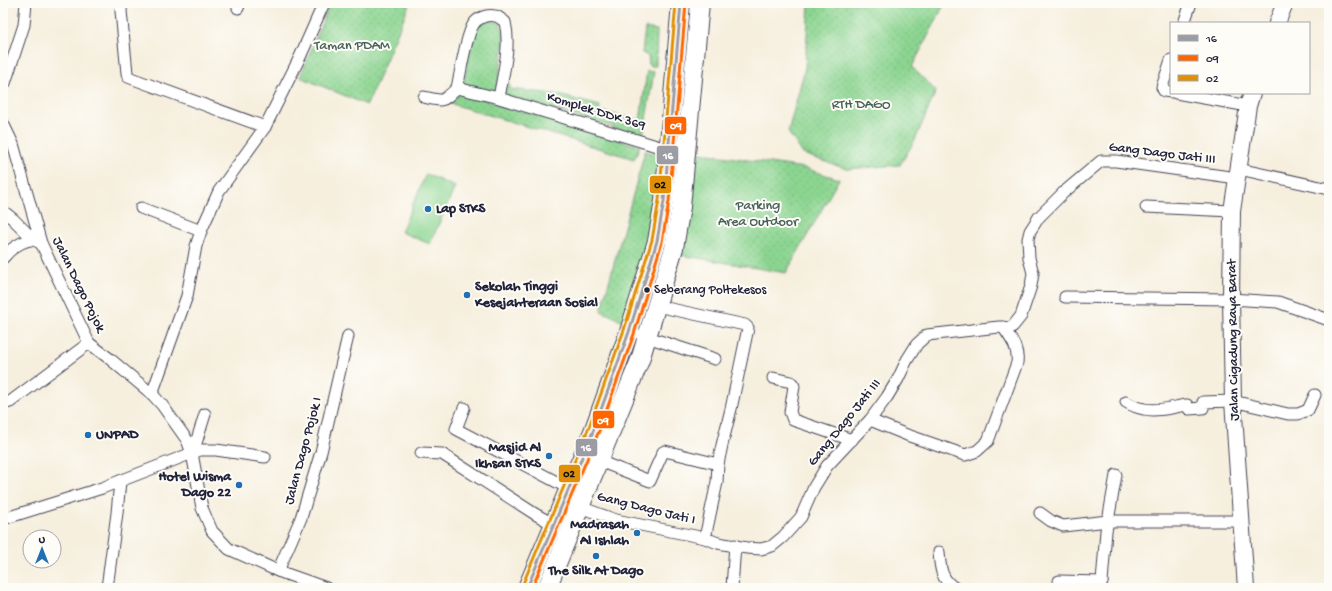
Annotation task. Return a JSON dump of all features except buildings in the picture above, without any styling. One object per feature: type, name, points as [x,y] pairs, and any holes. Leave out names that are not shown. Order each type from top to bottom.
[{"type":"main road","points":[[547,588],[634,374],[657,306],[678,231],[681,207],[677,151],[681,3]]},
{"type":"main road","points":[[527,588],[594,429],[629,332],[657,241],[664,201],[677,151],[700,3]]},
{"type":"street","points":[[3,86],[24,25],[26,3]]},
{"type":"street","points":[[122,3],[121,11],[128,77],[265,127]]},
{"type":"street","points":[[152,394],[187,296],[195,252],[201,231],[219,191],[265,127],[300,57],[324,3]]},
{"type":"street","points":[[1277,22],[1285,3]]},
{"type":"street","points":[[1184,22],[1190,6]]},
{"type":"street","points":[[424,97],[442,100],[457,88],[469,34],[474,23],[481,17],[495,16],[505,22],[508,37],[499,98]]},
{"type":"street","points":[[1170,63],[1162,87],[1164,91],[1170,92]]},
{"type":"street","name":"Komplek DDK 369","points":[[457,88],[499,98],[677,151]]},
{"type":"street","points":[[1188,94],[1250,99]]},
{"type":"street","name":"Jalan Cigadung Raya Barat","points":[[1246,588],[1233,401],[1231,299],[1232,211],[1250,99]]},
{"type":"street","name":"Jalan Dago Pojok","points":[[3,122],[14,144],[37,242],[89,343],[110,358],[152,394],[162,405],[187,440],[191,450],[202,508],[212,531],[229,549],[278,571],[326,588]]},
{"type":"street","name":"Gang Dago Jati III","points":[[706,538],[718,543],[761,549],[772,546],[783,537],[801,517],[814,487],[828,466],[870,420],[898,379],[917,344],[927,335],[1012,328],[1021,316],[1031,286],[1033,273],[1028,243],[1030,230],[1039,217],[1063,193],[1101,161],[1116,161],[1238,174]]},
{"type":"street","points":[[1238,174],[1329,189]]},
{"type":"street","points":[[141,208],[201,231]]},
{"type":"street","points":[[1146,208],[1232,211]]},
{"type":"street","points":[[3,211],[37,242]]},
{"type":"street","points":[[3,258],[8,252],[21,243],[37,242]]},
{"type":"street","points":[[1065,297],[1231,299],[1278,302],[1329,320]]},
{"type":"street","points":[[657,306],[745,325],[748,328],[718,464],[717,482],[706,538]]},
{"type":"street","points":[[870,420],[907,435],[965,455],[977,451],[988,441],[1017,363],[1017,352],[1015,345],[1003,328]]},
{"type":"street","points":[[629,332],[715,359]]},
{"type":"street","name":"Jalan Dago Pojok I","points":[[278,571],[301,518],[321,452],[348,336]]},
{"type":"street","points":[[3,404],[10,402],[89,343]]},
{"type":"street","points":[[773,378],[791,382],[794,386],[790,412],[793,420],[852,440]]},
{"type":"street","points":[[1126,402],[1144,409],[1169,408],[1187,405],[1189,409],[1203,408],[1203,402],[1233,401],[1288,414],[1298,414],[1308,410],[1315,395]]},
{"type":"street","points":[[464,408],[456,429],[568,488]]},
{"type":"street","points":[[191,450],[196,443],[205,414]]},
{"type":"street","points":[[3,519],[120,481],[191,450],[216,450],[265,458]]},
{"type":"street","points":[[599,461],[650,481],[663,452],[665,451],[718,464]]},
{"type":"street","points":[[421,453],[442,454],[534,514],[553,524]]},
{"type":"street","points":[[1059,581],[1100,585],[1106,531],[1116,475]]},
{"type":"street","points":[[106,588],[120,481]]},
{"type":"street","name":"Gang Dago Jati I","points":[[580,507],[616,520],[706,538]]},
{"type":"street","points":[[1040,513],[1051,521],[1063,526],[1108,521],[1242,521]]},
{"type":"street","points":[[732,588],[735,545]]},
{"type":"street","points":[[939,552],[940,570],[949,585],[955,588]]},
{"type":"green space","name":"Taman PDAM","points":[[330,3],[410,3],[367,105],[300,77]]},
{"type":"green space","name":"RTH DAGO","points":[[809,3],[945,3],[912,67],[936,91],[915,140],[900,165],[847,169],[803,154],[788,132],[805,68]]},
{"type":"green space","points":[[488,20],[500,23],[505,38],[496,93],[463,85],[472,40],[477,26]]},
{"type":"green space","points":[[645,28],[657,30],[656,66],[649,66],[648,56],[642,53]]},
{"type":"green space","points":[[647,71],[654,72],[643,136],[503,95],[506,83],[509,81],[510,89],[555,94],[600,106],[599,111],[640,120]]},
{"type":"green space","points":[[459,92],[640,146],[634,159],[449,103]]},
{"type":"green space","points":[[645,151],[664,156],[655,231],[625,322],[601,311]]},
{"type":"green space","name":"Parking Area Outdoor","points":[[694,152],[804,168],[839,179],[786,273],[680,255]]},
{"type":"green space","name":"Lap STKS","points":[[426,174],[455,187],[430,244],[401,232]]},
{"type":"transit line","name":"02","points":[[522,586],[589,427],[624,330],[652,240],[659,200],[676,3]]},
{"type":"transit line","name":"16","points":[[527,588],[594,429],[629,332],[657,241],[664,201],[681,3]]},
{"type":"transit line","name":"09","points":[[532,588],[599,431],[634,334],[662,242],[669,201],[686,3]]},
{"type":"place","name":"Lap STKS","points":[[428,209]]},
{"type":"place","name":"Seberang Poltekesos","points":[[647,290]]},
{"type":"place","name":"Sekolah Tinggi Kesejahteraan Sosial","points":[[467,295]]},
{"type":"place","name":"UNPAD","points":[[88,435]]},
{"type":"place","name":"Masjid Al Ikhsan STKS","points":[[549,456]]},
{"type":"place","name":"Hotel Wisma Dago 22","points":[[239,485]]},
{"type":"place","name":"Madrasah Al Ishlah","points":[[637,533]]},
{"type":"place","name":"The Silk At Dago","points":[[596,556]]}]
